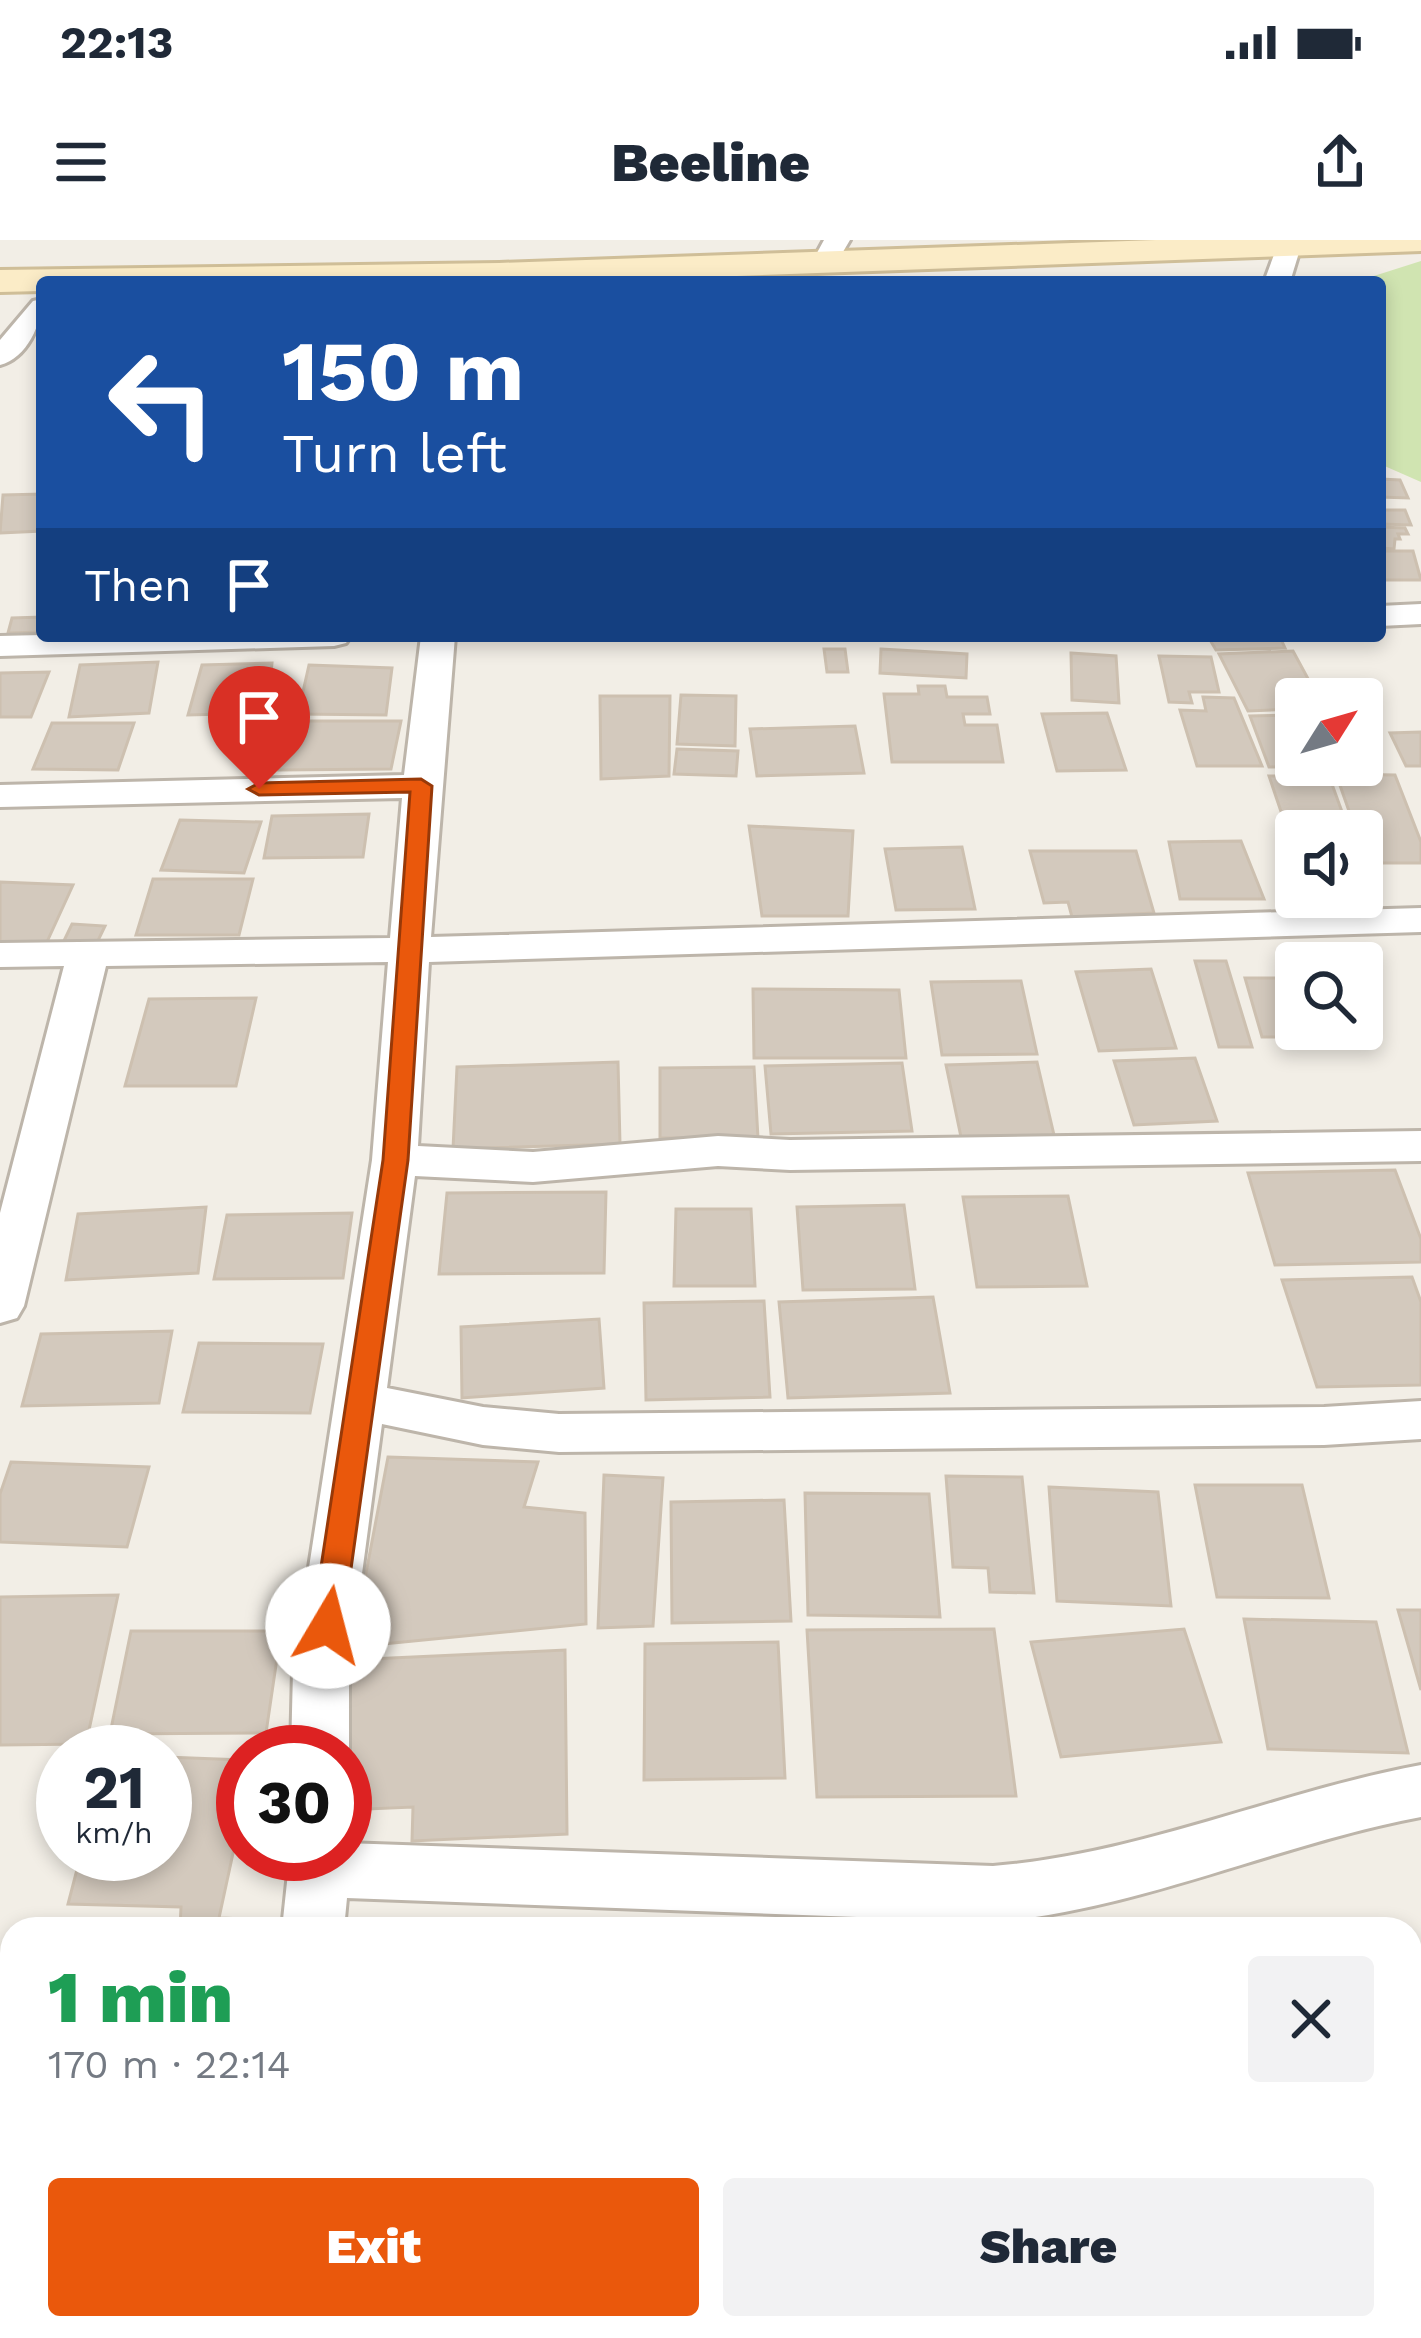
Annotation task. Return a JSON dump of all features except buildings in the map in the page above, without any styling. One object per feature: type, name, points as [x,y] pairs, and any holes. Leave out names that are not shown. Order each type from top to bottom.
[{"type":"street","points":[[523,276],[831,251],[1421,241]]},
{"type":"street","points":[[1279,276],[1288,246]]},
{"type":"street","points":[[0,281],[36,281]]},
{"type":"street","points":[[0,356],[36,314]]},
{"type":"street","points":[[1386,616],[1421,614]]},
{"type":"street","points":[[0,646],[134,642]]},
{"type":"street","points":[[320,1725],[321,1671],[395,1160],[421,786],[437,642]]},
{"type":"street","points":[[0,796],[421,786]]},
{"type":"street","points":[[0,955],[409,950],[1421,920]]},
{"type":"street","points":[[0,1306],[88,954]]},
{"type":"street","points":[[395,1160],[533,1167],[718,1151],[790,1155],[1421,1146]]},
{"type":"street","points":[[361,1401],[483,1426],[559,1433],[1324,1426],[1421,1420]]},
{"type":"street","points":[[318,1884],[993,1894],[1055,1889],[1341,1806],[1421,1791]]},
{"type":"green space","points":[[1421,261],[1421,482],[1386,467],[1386,276],[1374,276]]},
{"type":"route","points":[[259,789],[421,786],[395,1160],[328,1626]]}]
